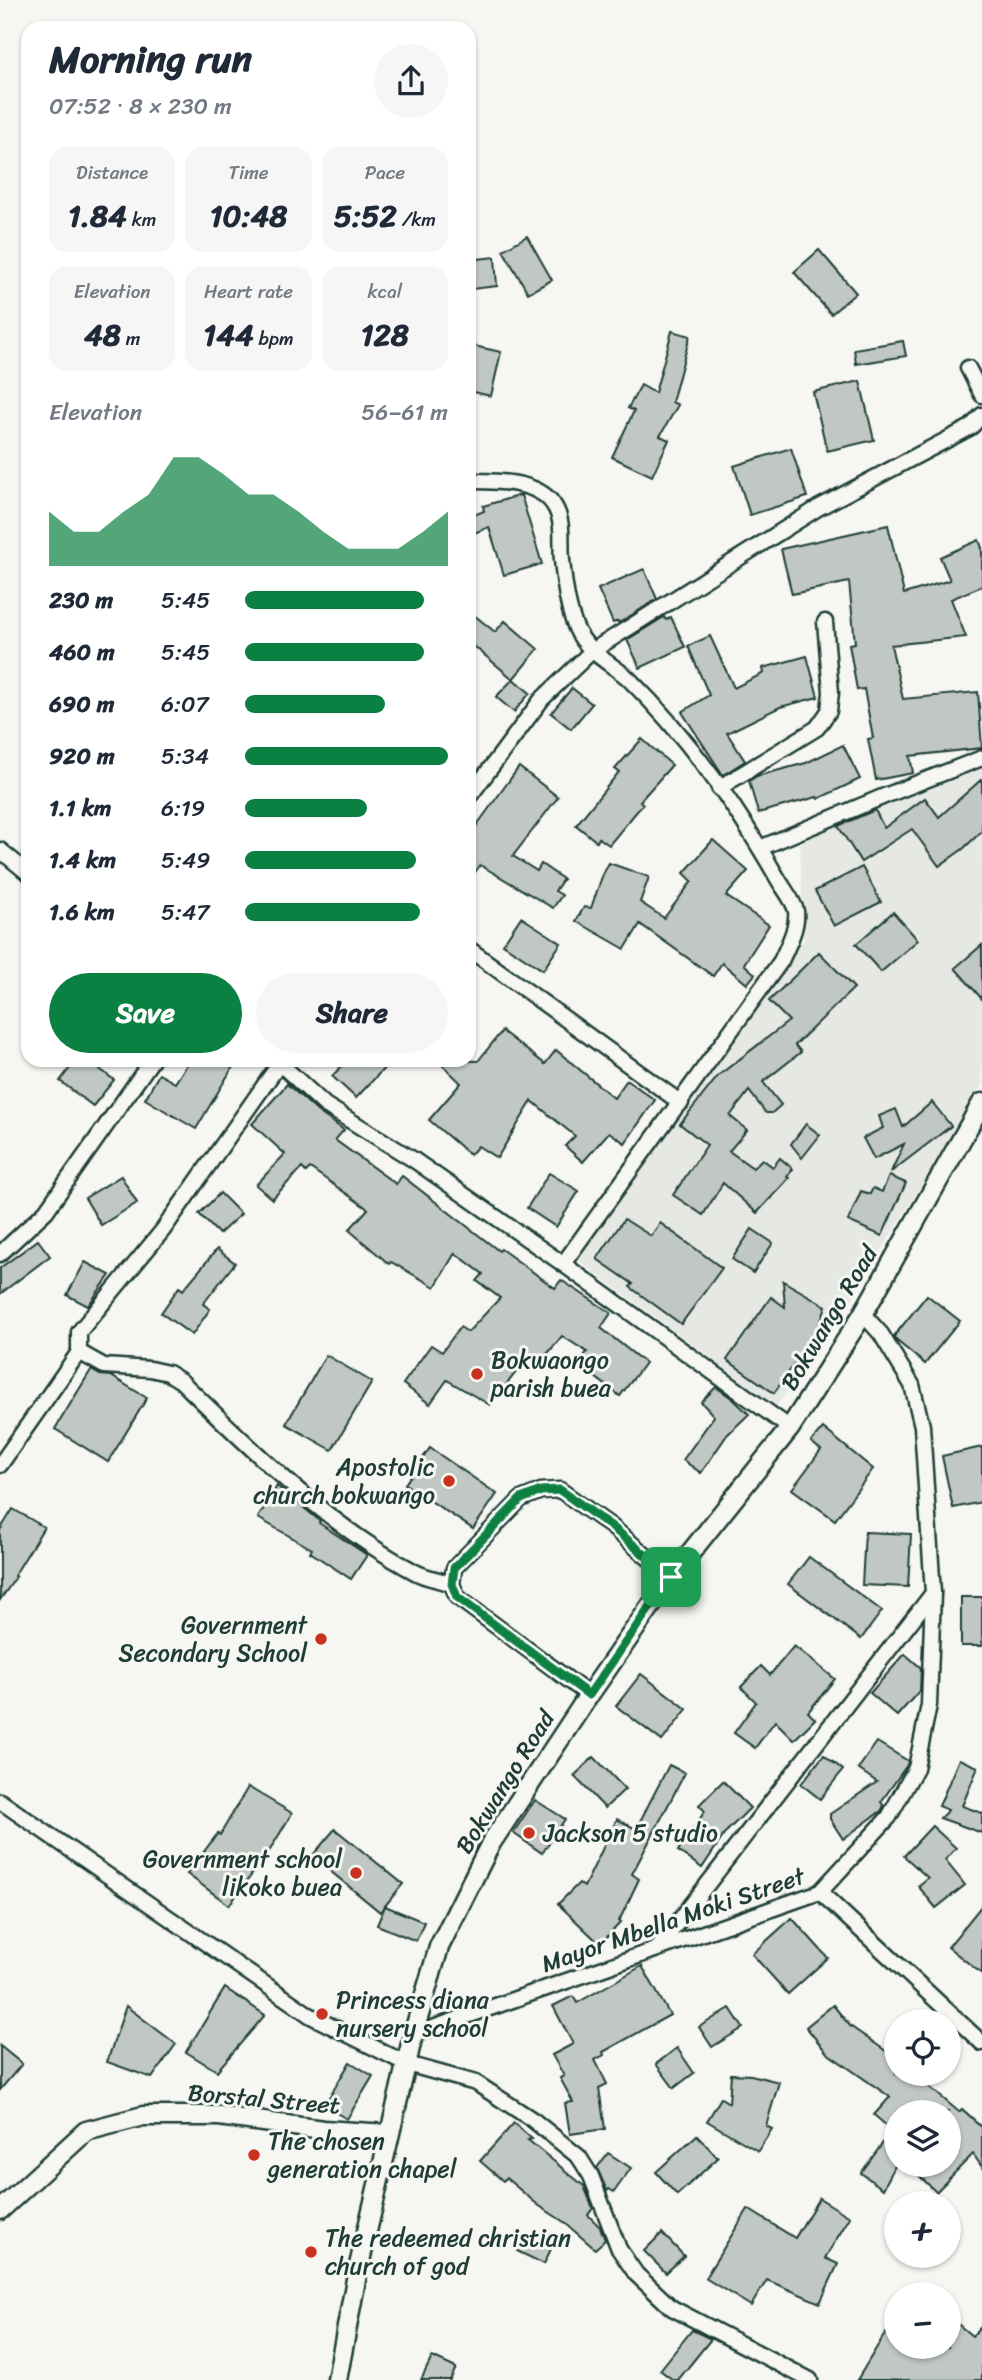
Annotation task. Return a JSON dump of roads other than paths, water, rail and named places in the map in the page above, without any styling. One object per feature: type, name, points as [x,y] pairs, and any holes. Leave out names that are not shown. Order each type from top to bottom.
[{"type":"street","points":[[968,368],[982,395]]},
{"type":"street","points":[[476,788],[542,699],[592,651],[818,508],[971,427],[982,415]]},
{"type":"street","points":[[476,481],[530,487],[552,502],[562,524],[562,559],[576,629],[592,651],[627,678],[684,737],[760,848],[796,910],[793,934],[781,961],[563,1264]]},
{"type":"street","points":[[719,788],[817,728],[830,711],[825,622]]},
{"type":"street","points":[[760,848],[982,758]]},
{"type":"street","points":[[0,850],[21,867]]},
{"type":"street","points":[[476,955],[681,1103]]},
{"type":"street","points":[[0,1254],[46,1211],[147,1067]]},
{"type":"street","points":[[0,1465],[79,1352],[79,1332],[163,1230],[276,1067]]},
{"type":"street","points":[[284,1067],[325,1105],[414,1160],[790,1428]]},
{"type":"street","name":"Bokwango Road","points":[[337,2380],[388,2134],[412,2035],[439,1947],[491,1843],[671,1577],[790,1428],[863,1314],[982,1103]]},
{"type":"street","points":[[820,1892],[889,1817],[916,1768],[929,1706],[933,1593],[922,1426],[912,1385],[881,1334],[863,1314]]},
{"type":"street","points":[[79,1352],[104,1366],[150,1369],[168,1373],[181,1381],[262,1460],[354,1534],[419,1574],[452,1584]]},
{"type":"street","points":[[589,1695],[457,1597],[452,1584],[454,1568],[521,1499],[541,1491],[560,1490],[612,1527],[671,1577]]},
{"type":"street","points":[[658,1948],[933,1593]]},
{"type":"street","points":[[0,1801],[311,2016],[407,2064],[476,2083],[533,2120],[579,2157],[592,2176],[619,2249],[636,2274],[672,2308],[810,2380]]},
{"type":"street","name":"Mayor Mbella Moki Street","points":[[412,2035],[820,1892],[982,2043]]},
{"type":"street","name":"Borstal Street","points":[[0,2210],[86,2131],[143,2116],[219,2116],[323,2130],[388,2134]]},
{"type":"place","name":"Bokwaongo parish buea","points":[[477,1374]]},
{"type":"place","name":"Apostolic church bokwango","points":[[449,1481]]},
{"type":"place","name":"Government Secondary School","points":[[321,1639]]},
{"type":"place","name":"Jackson 5 studio","points":[[529,1833]]},
{"type":"place","name":"Government school likoko buea","points":[[356,1873]]},
{"type":"place","name":"Princess diana nursery school","points":[[322,2014]]},
{"type":"place","name":"The chosen generation chapel","points":[[254,2155]]},
{"type":"place","name":"The redeemed christian church of god","points":[[311,2252]]}]
